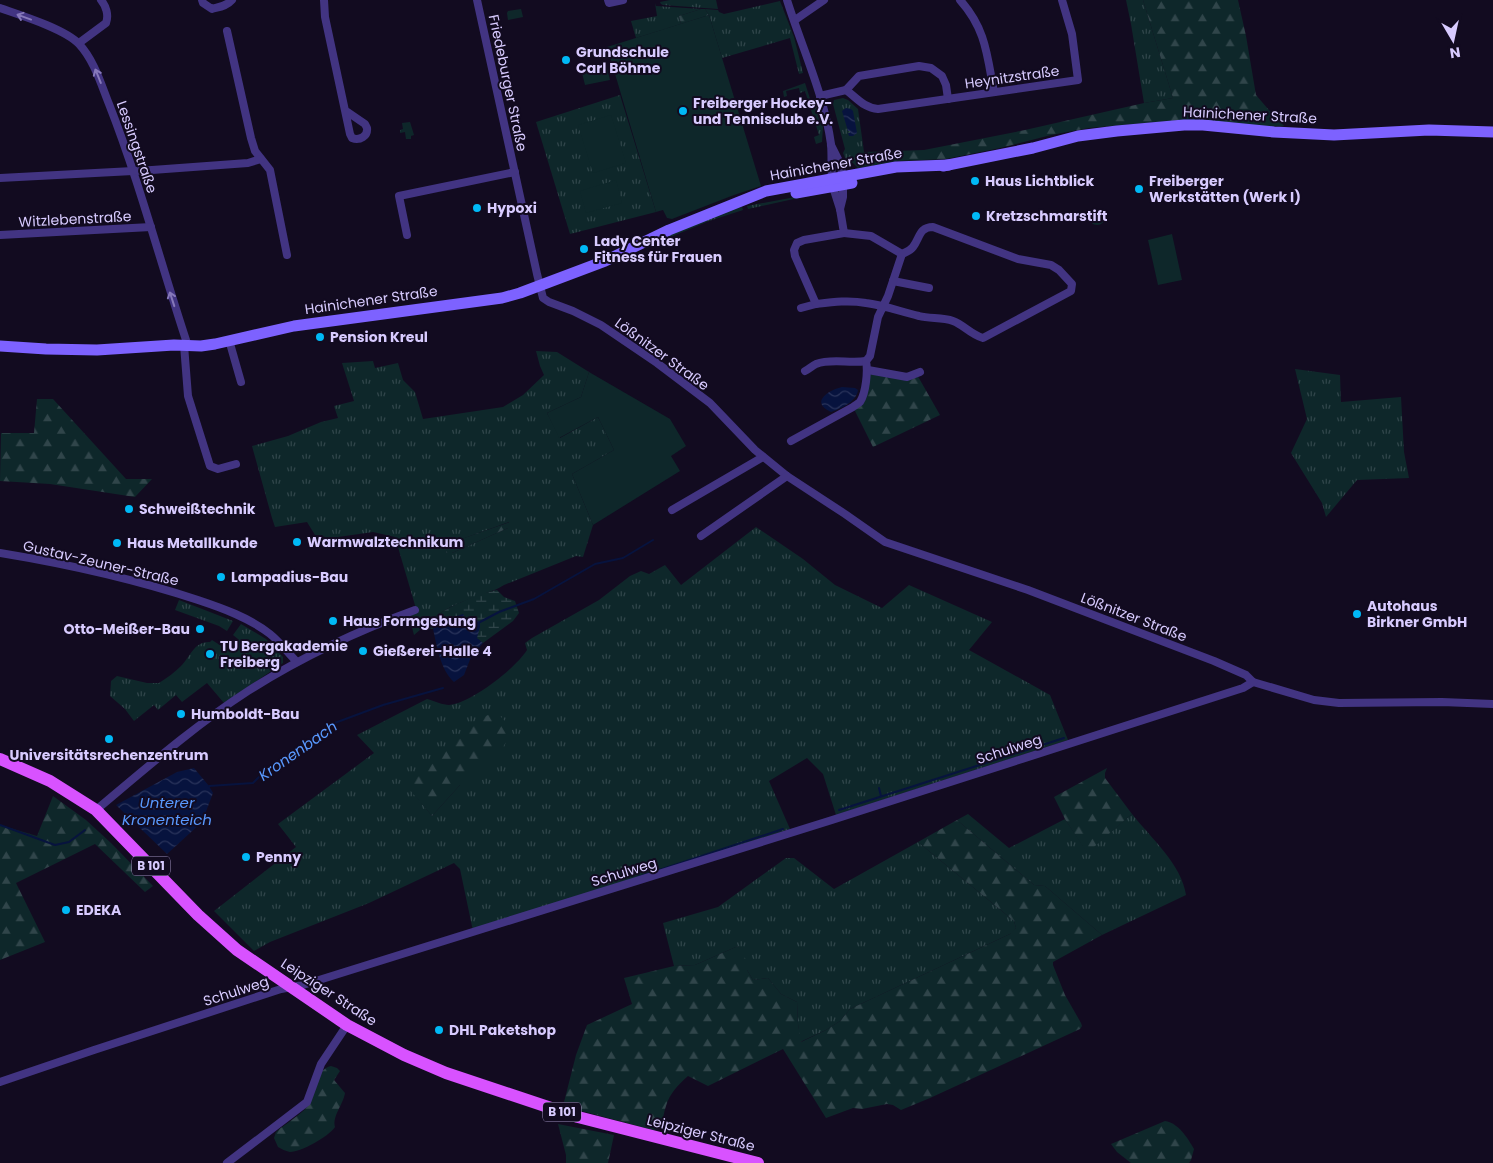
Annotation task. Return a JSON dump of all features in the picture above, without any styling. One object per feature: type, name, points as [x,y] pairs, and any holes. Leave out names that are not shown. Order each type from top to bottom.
[{"type":"main road","name":"Hainichener Straße","points":[[0,346],[97,350],[154,346],[201,346],[304,325],[502,298],[516,295],[605,261],[668,230],[730,205],[838,182],[949,165],[1033,148],[1078,136],[1117,131],[1212,125],[1274,132],[1334,135],[1429,130],[1493,132]]},
{"type":"main road","name":"Leipziger Straße","points":[[0,759],[50,782],[96,810],[198,915],[242,954],[347,1025],[404,1055],[453,1076],[578,1118],[750,1162]]},
{"type":"street","points":[[79,43],[106,22],[108,18],[105,4],[101,0]]},
{"type":"street","points":[[202,0],[203,3],[212,8],[223,6],[232,0]]},
{"type":"street","points":[[324,0],[325,17],[346,111]]},
{"type":"street","name":"Friedeburger Straße","points":[[477,0],[540,286]]},
{"type":"street","points":[[608,0],[608,3],[623,0]]},
{"type":"street","points":[[787,0],[820,96],[838,182],[844,233]]},
{"type":"street","points":[[794,20],[824,0]]},
{"type":"street","points":[[960,0],[972,16],[983,37],[994,92]]},
{"type":"street","name":"Heynitzstraße","points":[[846,90],[865,106],[878,109],[1078,80],[1072,34],[1062,0]]},
{"type":"street","name":"Lessingstraße","points":[[0,8],[40,23],[79,43],[94,67],[119,129],[186,346],[188,396],[210,466],[218,469],[236,464]]},
{"type":"street","points":[[228,31],[251,138],[255,151],[270,170],[286,255]]},
{"type":"street","name":"Heynitzstraße","points":[[820,96],[846,90],[859,76],[919,66],[931,68],[942,76],[948,98]]},
{"type":"street","points":[[0,178],[248,163],[261,159]]},
{"type":"street","name":"Friedeburger Straße","points":[[408,235],[399,196],[515,172]]},
{"type":"street","name":"Witzlebenstraße","points":[[0,235],[150,227]]},
{"type":"street","points":[[801,308],[841,301],[867,303],[921,317],[955,321],[974,335],[983,338],[1072,291],[1072,284],[1059,270],[1051,265],[1018,259],[933,227],[927,227],[922,230],[910,251],[902,254]]},
{"type":"street","points":[[816,304],[794,250],[796,243],[844,233],[871,236],[902,254]]},
{"type":"street","points":[[805,371],[817,364],[866,361],[870,356],[878,316],[888,296],[902,254]]},
{"type":"street","points":[[893,281],[929,288]]},
{"type":"street","name":"Lößnitzer Straße","points":[[540,286],[545,301],[573,310],[601,325],[657,364],[710,403],[755,450],[787,476],[885,542],[1028,590],[1214,661],[1246,676],[1253,682],[1314,700],[1339,703],[1442,702],[1493,704]]},
{"type":"street","points":[[229,340],[240,382]]},
{"type":"street","points":[[791,441],[859,402],[868,370],[866,361]]},
{"type":"street","points":[[868,370],[907,377],[920,372]]},
{"type":"street","points":[[672,510],[763,457]]},
{"type":"street","points":[[700,536],[787,476]]},
{"type":"street","name":"Gustav-Zeuner-Straße","points":[[0,553],[50,562],[147,584],[211,605],[241,618],[270,634],[297,662]]},
{"type":"street","points":[[96,810],[195,728],[247,692],[297,662],[382,622],[415,610]]},
{"type":"street","name":"Schulweg","points":[[0,1082],[281,990],[303,985],[841,817],[1243,688],[1253,682]]},
{"type":"street","points":[[226,1163],[307,1102],[321,1064],[347,1025]]},
{"type":"green space","points":[[670,0],[716,0],[718,9],[663,5],[660,2]]},
{"type":"green space","points":[[1126,0],[1143,0],[1173,98],[1144,103]]},
{"type":"green space","points":[[1143,0],[1238,0],[1256,95],[1284,126],[1260,127],[1183,120],[1133,124],[1089,128],[1051,135],[946,159],[897,161],[858,168],[853,163],[853,158],[864,152],[924,150],[1173,98]]},
{"type":"green space","points":[[780,1],[794,37],[803,73],[799,74],[790,38],[722,58],[709,15],[705,9],[718,10],[724,14]]},
{"type":"green space","points":[[655,3],[656,6],[701,9],[679,16],[681,24],[636,38],[631,21],[657,16]]},
{"type":"green space","points":[[521,9],[523,17],[508,20],[508,11]]},
{"type":"green space","points":[[705,9],[709,15],[681,24],[679,16]]},
{"type":"green space","points":[[709,15],[761,186],[672,219],[667,218],[663,210],[656,212],[607,47]]},
{"type":"green space","points":[[607,67],[610,80],[585,85],[582,73]]},
{"type":"green space","points":[[805,83],[812,105],[816,104],[823,127],[822,142],[816,144],[814,137],[819,135],[805,91],[800,93],[799,88],[786,91],[787,96],[784,97],[783,91]]},
{"type":"green space","points":[[620,95],[656,212],[570,234],[536,122]]},
{"type":"green space","points":[[843,98],[858,109],[864,152],[853,158],[853,163],[846,160],[843,153],[845,149],[833,104],[834,100]]},
{"type":"green space","points":[[611,115],[626,163],[593,173],[578,125]]},
{"type":"green space","points":[[410,122],[414,135],[411,136],[411,139],[406,139],[405,132],[400,133],[400,130],[403,129],[402,123]]},
{"type":"green space","points":[[616,180],[622,203],[586,213],[580,191]]},
{"type":"green space","points":[[817,193],[748,209],[747,206]]},
{"type":"green space","points":[[742,207],[743,210],[709,221],[649,246],[695,223]]},
{"type":"green space","points":[[1094,209],[1100,209],[1105,214],[1103,223],[1094,225],[1089,220],[1089,214]]},
{"type":"green space","points":[[1172,234],[1182,280],[1158,285],[1148,240]]},
{"type":"green space","points":[[536,351],[557,352],[589,372],[581,397],[547,413],[560,438],[598,417],[614,450],[572,474],[593,525],[583,557],[576,556],[457,604],[443,611],[432,620],[433,629],[421,629],[414,635],[409,616],[417,612],[395,537],[373,532],[331,538],[315,535],[307,522],[275,527],[252,446],[288,436],[321,422],[338,418],[334,406],[354,401],[342,363],[373,361],[375,368],[398,363],[403,380],[415,392],[423,419],[503,407],[523,395],[544,375]],"holes":[[[509,522],[508,528],[452,553],[447,553],[444,549],[445,545]]]},
{"type":"green space","points":[[1295,369],[1340,375],[1341,402],[1401,397],[1404,452],[1409,478],[1357,480],[1326,517],[1322,503],[1291,453],[1307,419]]},
{"type":"green space","points":[[868,370],[907,377],[916,373],[940,415],[873,447],[854,409],[859,402]]},
{"type":"green space","points":[[589,372],[670,419],[686,446],[671,456],[680,471],[593,525],[572,474],[614,450],[598,417],[559,438],[547,413],[581,397]]},
{"type":"green space","points":[[37,399],[53,399],[126,479],[152,479],[135,497],[50,484],[0,481],[1,433],[34,433]]},
{"type":"green space","points":[[510,522],[513,526],[452,553],[447,553],[443,549],[444,545]]},
{"type":"green space","points":[[756,527],[803,559],[835,585],[882,608],[909,585],[992,622],[969,650],[1050,695],[1068,740],[836,815],[823,774],[807,758],[769,781],[790,829],[473,931],[460,869],[454,863],[369,903],[270,942],[254,951],[214,911],[296,847],[278,824],[374,753],[357,735],[427,699],[449,705],[469,698],[492,684],[513,666],[527,650],[525,643],[599,600],[630,576],[641,571],[649,574],[665,565],[681,585]],"holes":[[[454,741],[460,785],[432,816],[406,784]]]},
{"type":"green space","points":[[497,590],[504,597],[515,601],[519,613],[513,621],[483,643],[476,638],[478,633],[464,618],[438,622],[433,629],[432,620],[437,615],[472,598]]},
{"type":"green space","points":[[179,600],[233,621],[227,631],[219,626],[175,610]]},
{"type":"green space","points":[[241,624],[266,639],[283,657],[283,663],[224,703],[207,683],[182,702],[176,695],[158,710],[154,705],[134,721],[125,709],[110,696],[111,681],[117,676],[147,683],[159,683],[179,668],[196,647],[205,642],[212,640],[229,651],[238,639],[233,635]]},
{"type":"green space","points":[[488,715],[499,715],[507,723],[508,739],[501,750],[460,785],[432,816],[405,784],[475,721]]},
{"type":"green space","points":[[1107,768],[1105,778],[1132,814],[1087,853],[1065,819],[1054,797]]},
{"type":"green space","points":[[53,796],[86,820],[153,886],[145,892],[95,844],[16,883],[45,942],[0,960],[0,825],[37,836]]},
{"type":"green space","points":[[968,814],[1009,848],[1065,819],[1087,852],[1132,814],[1179,873],[1186,895],[1102,935],[1045,886],[1034,885],[957,820]]},
{"type":"green space","points":[[957,820],[1034,885],[1045,886],[1102,935],[1053,962],[1065,995],[1081,1023],[1080,1029],[901,1110],[887,1104],[862,1109],[853,1108],[826,1118],[783,1049],[708,1086],[688,1076],[672,1093],[658,1129],[653,1130],[563,1106],[576,1055],[587,1025],[632,1004],[624,978],[674,966],[695,965],[738,946],[749,965],[747,970],[753,980],[768,978],[781,994],[797,1002],[801,1042],[840,1021],[850,1009],[1010,934],[1016,928],[1014,921],[918,842]]},
{"type":"green space","points":[[918,842],[1014,921],[1016,928],[1012,933],[850,1009],[840,1021],[800,1042],[797,1002],[781,994],[768,978],[753,980],[738,946],[695,965],[674,966],[663,923],[718,907],[786,858],[794,858],[834,889]]},
{"type":"green space","points":[[331,1066],[340,1071],[334,1080],[345,1093],[336,1115],[335,1127],[321,1139],[301,1150],[290,1152],[278,1147],[274,1138],[276,1132],[307,1107],[319,1076],[322,1071]]},
{"type":"green space","points":[[1165,1121],[1178,1128],[1194,1149],[1189,1163],[1131,1163],[1117,1152],[1111,1144]]},
{"type":"green space","points":[[558,1124],[614,1135],[608,1163],[566,1163],[566,1155]]},
{"type":"water","points":[[846,108],[853,111],[857,133],[853,136],[849,136],[848,133],[850,131],[848,131],[842,111]]},
{"type":"water","points":[[842,387],[855,388],[858,390],[857,394],[844,406],[831,412],[825,408],[821,400],[827,394]]},
{"type":"water","points":[[463,614],[467,621],[474,619],[480,622],[477,638],[483,643],[471,657],[464,675],[454,682],[442,664],[433,629],[438,622]]},
{"type":"water","name":"Unterer Kronenteich","points":[[194,768],[213,793],[202,822],[167,854],[116,805],[177,772]]},
{"type":"waterway","name":"Kronenbach","points":[[480,622],[499,612],[534,599],[595,564],[623,558],[653,540]]},
{"type":"waterway","name":"Kronenbach","points":[[209,786],[253,783],[268,768],[332,724],[383,705],[443,688]]},
{"type":"waterway","points":[[839,810],[1064,738]]},
{"type":"waterway","points":[[879,788],[881,796]]},
{"type":"waterway","name":"Kronenbach","points":[[0,825],[55,845],[69,842],[85,830]]},
{"type":"waterway","points":[[638,877],[783,829]]},
{"type":"place","name":"Grundschule Carl Böhme","points":[[566,60]]},
{"type":"place","name":"Freiberger Hockey- und Tennisclub e.V.","points":[[683,111]]},
{"type":"place","name":"Haus Lichtblick","points":[[975,181]]},
{"type":"place","name":"Freiberger Werkstätten (Werk I)","points":[[1139,189]]},
{"type":"place","name":"Hypoxi","points":[[477,208]]},
{"type":"place","name":"Kretzschmarstift","points":[[976,216]]},
{"type":"place","name":"Lady Center Fitness für Frauen","points":[[584,249]]},
{"type":"place","name":"Pension Kreul","points":[[320,337]]},
{"type":"place","name":"Schweißtechnik","points":[[129,509]]},
{"type":"place","name":"Warmwalztechnikum","points":[[297,542]]},
{"type":"place","name":"Haus Metallkunde","points":[[117,543]]},
{"type":"place","name":"Lampadius-Bau","points":[[221,577]]},
{"type":"place","name":"Autohaus Birkner GmbH","points":[[1357,614]]},
{"type":"place","name":"Haus Formgebung","points":[[333,621]]},
{"type":"place","name":"Otto-Meißer-Bau","points":[[200,629]]},
{"type":"place","name":"Gießerei-Halle 4","points":[[363,651]]},
{"type":"place","name":"TU Bergakademie Freiberg","points":[[210,654]]},
{"type":"place","name":"Humboldt-Bau","points":[[181,714]]},
{"type":"place","name":"Universitätsrechenzentrum","points":[[109,739]]},
{"type":"place","name":"Penny","points":[[246,857]]},
{"type":"place","name":"EDEKA","points":[[66,910]]},
{"type":"place","name":"DHL Paketshop","points":[[439,1030]]}]
